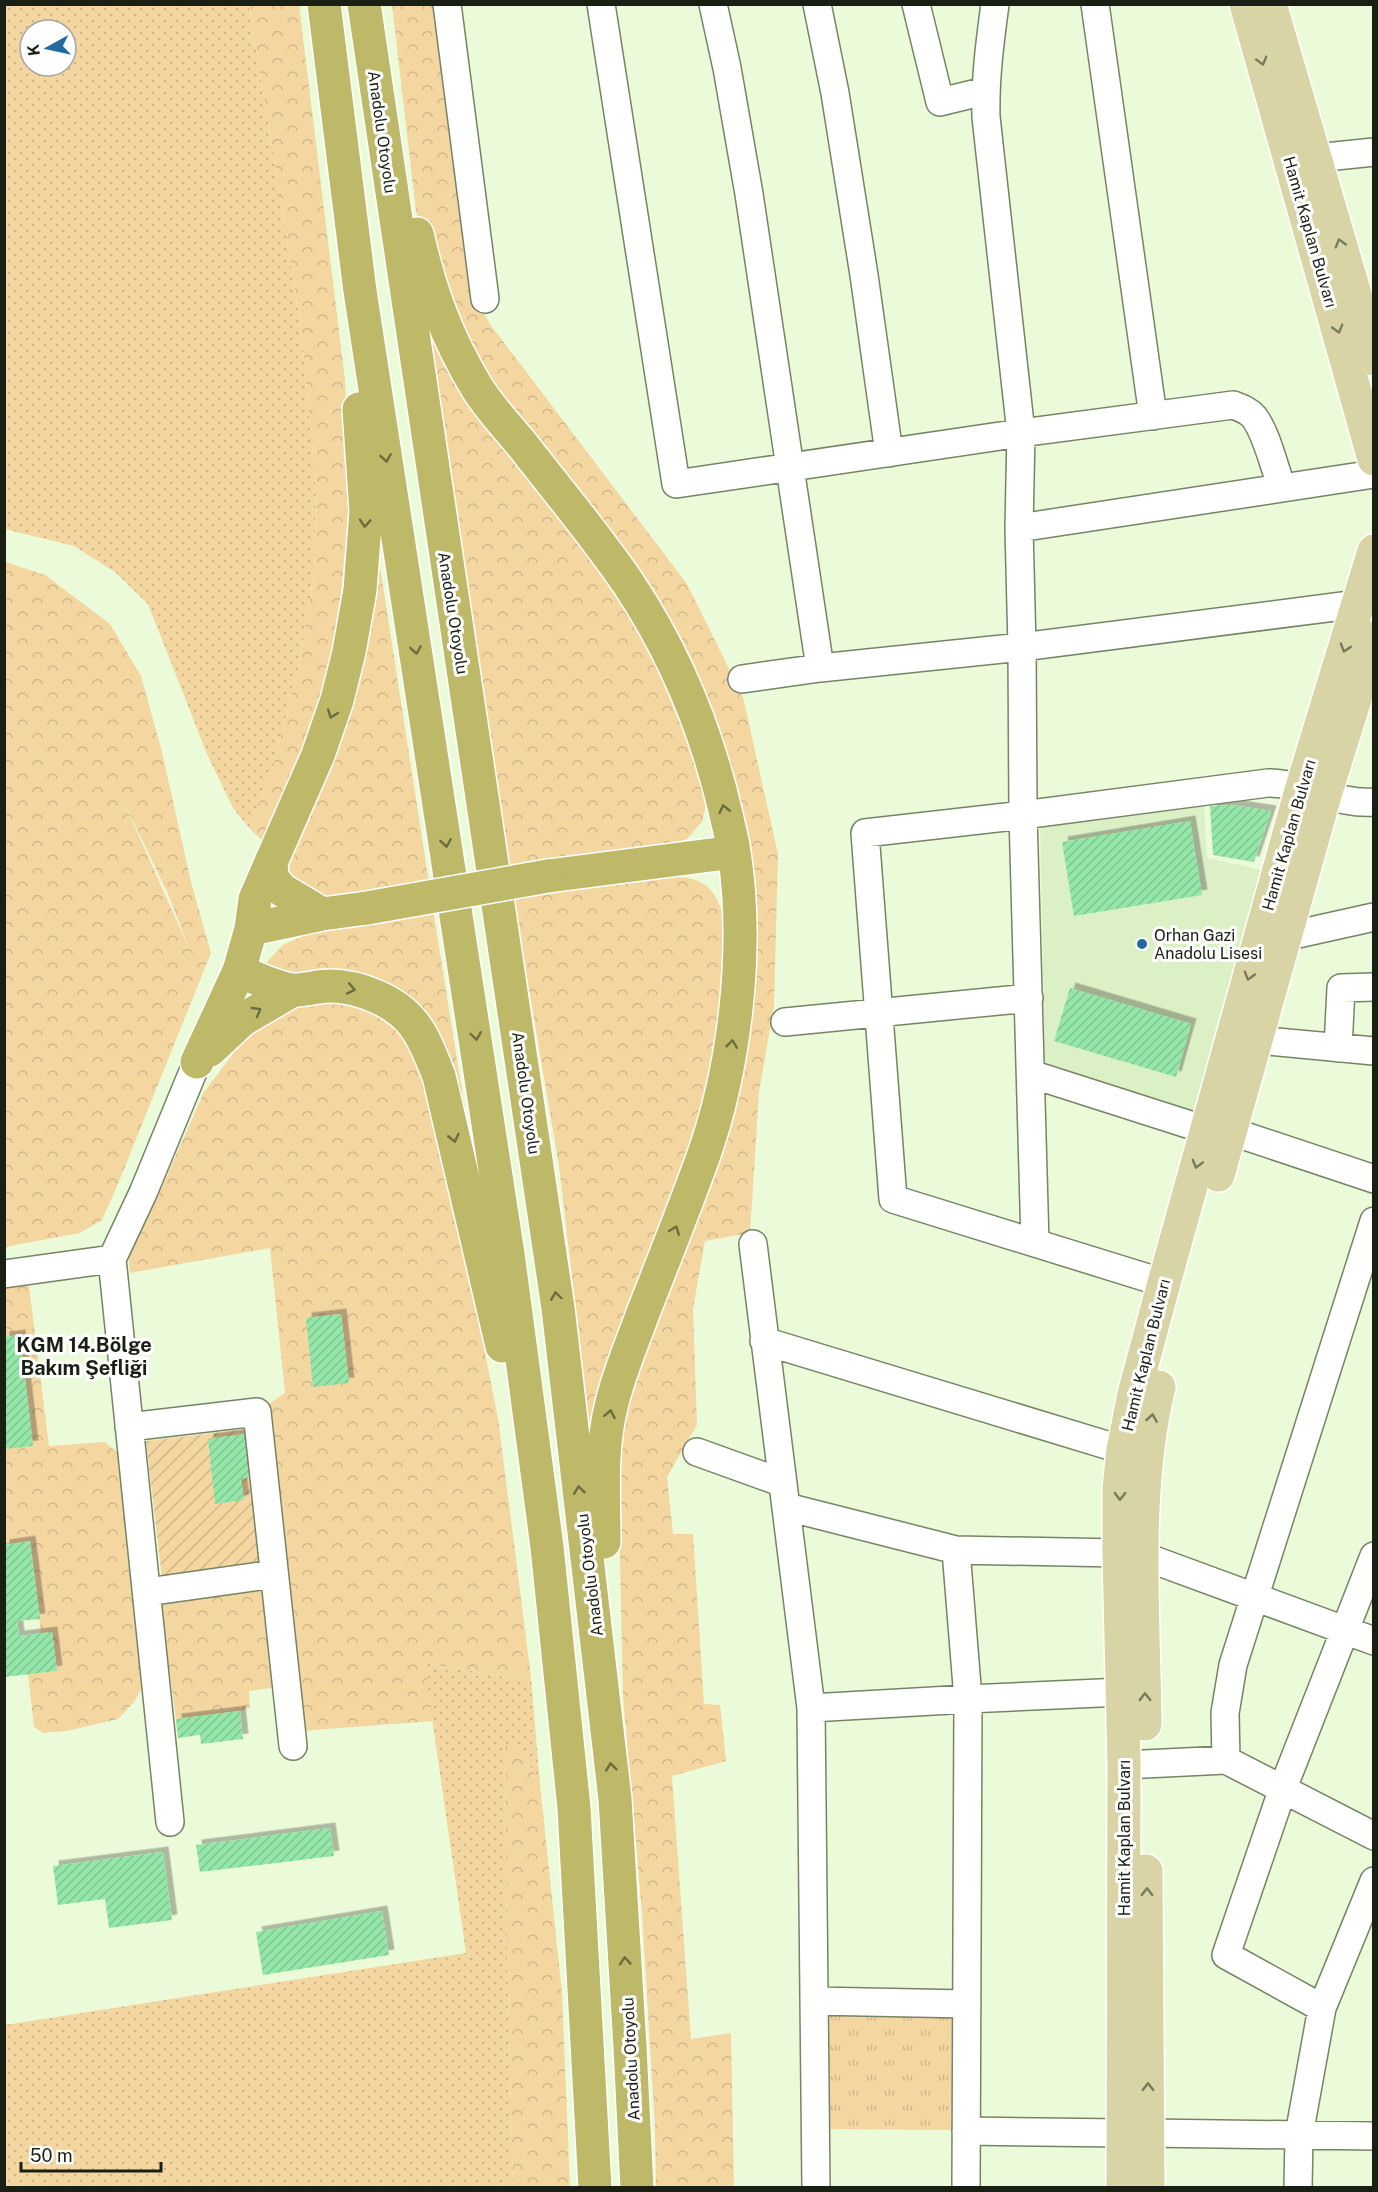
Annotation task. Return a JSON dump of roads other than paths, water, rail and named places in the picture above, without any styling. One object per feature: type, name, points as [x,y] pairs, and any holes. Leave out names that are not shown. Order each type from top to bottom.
[{"type":"highway","points":[[197,1062],[239,971],[251,929],[255,899],[318,755],[338,700],[360,590],[366,511],[361,427],[319,4]]},
{"type":"highway","points":[[324,4],[360,291],[508,1254],[547,1547],[574,1808],[595,2187]]},
{"type":"highway","name":"Anadolu Otoyolu","points":[[364,4],[556,1297],[615,1799],[637,2187]]},
{"type":"highway","points":[[370,46],[429,287],[444,324],[478,390],[590,531],[629,585],[660,636],[704,732],[734,852],[739,909],[739,959],[729,1067],[703,1159],[621,1371],[610,1408],[605,1439],[605,1702]]},
{"type":"highway","points":[[251,929],[322,914],[548,876],[734,852]]},
{"type":"highway","points":[[271,863],[272,878],[282,890],[322,914]]},
{"type":"highway","points":[[239,971],[293,990],[329,986],[356,989],[375,996],[397,1008],[414,1024],[427,1045],[439,1076],[447,1108],[547,1547]]},
{"type":"highway","points":[[197,1062],[242,1020],[293,990]]},
{"type":"main road","name":"Hamit Kaplan Bulvarı","points":[[1246,4],[1369,424],[1374,459]]},
{"type":"main road","name":"Hamit Kaplan Bulvarı","points":[[1270,4],[1374,359]]},
{"type":"main road","name":"Hamit Kaplan Bulvarı","points":[[1135,1765],[1122,1692],[1131,1555],[1154,1407],[1218,1131],[1313,791],[1358,604],[1374,552]]},
{"type":"main road","name":"Hamit Kaplan Bulvarı","points":[[1148,2187],[1136,2133],[1135,1765],[1131,1555],[1119,1489],[1123,1450],[1134,1394],[1164,1282],[1218,1131],[1256,1040],[1284,937],[1313,791],[1374,638]]},
{"type":"main road","name":"Hamit Kaplan Bulvarı","points":[[1123,2187],[1136,2133]]},
{"type":"street","points":[[447,4],[485,299]]},
{"type":"street","points":[[602,4],[676,484],[1021,433],[1233,405],[1245,409],[1253,416],[1260,428],[1282,488]]},
{"type":"street","points":[[713,4],[727,68],[749,194],[820,668]]},
{"type":"street","points":[[817,4],[839,116],[889,453]]},
{"type":"street","points":[[916,4],[940,102],[985,91]]},
{"type":"street","points":[[995,4],[985,72],[985,91],[1021,433],[1019,528],[1023,815],[1035,1243]]},
{"type":"street","points":[[1095,4],[1153,416]]},
{"type":"street","points":[[1316,158],[1374,152]]},
{"type":"street","points":[[1019,528],[1374,474]]},
{"type":"street","points":[[742,679],[820,668],[1022,647],[1358,604]]},
{"type":"street","points":[[1164,1282],[893,1199],[865,833],[1268,783],[1283,783],[1352,802],[1374,802]]},
{"type":"street","points":[[1284,937],[1374,917]]},
{"type":"street","points":[[1338,1048],[1341,988],[1374,987]]},
{"type":"street","points":[[785,1022],[1029,998]]},
{"type":"street","points":[[1256,1040],[1374,1051]]},
{"type":"street","points":[[170,1822],[111,1259],[143,1194],[197,1062]]},
{"type":"street","points":[[1031,1074],[1374,1179]]},
{"type":"street","points":[[1226,1760],[1225,1713],[1233,1665],[1374,1221]]},
{"type":"street","points":[[753,1244],[812,1708],[816,2187]]},
{"type":"street","points":[[4,1274],[111,1259]]},
{"type":"street","points":[[764,1341],[1123,1450]]},
{"type":"street","points":[[129,1427],[257,1412],[292,1746]]},
{"type":"street","points":[[697,1452],[785,1495],[956,1550],[1131,1555],[1374,1641]]},
{"type":"street","points":[[956,1550],[969,1698],[966,2187]]},
{"type":"street","points":[[1322,2008],[1226,1955],[1283,1788],[1374,1556]]},
{"type":"street","points":[[147,1592],[274,1574]]},
{"type":"street","points":[[812,1708],[969,1698],[1122,1692]]},
{"type":"street","points":[[1135,1765],[1226,1760],[1374,1836]]},
{"type":"street","points":[[1298,2187],[1299,2135],[1322,2008],[1374,1881]]},
{"type":"street","points":[[815,2001],[967,2004]]},
{"type":"street","points":[[966,2131],[1374,2136]]},
{"type":"place","name":"Orhan Gazi Anadolu Lisesi","points":[[1142,944]]},
{"type":"district","name":"KGM 14.Bölge Bakım Şefliği","points":[[84,1356]]}]
